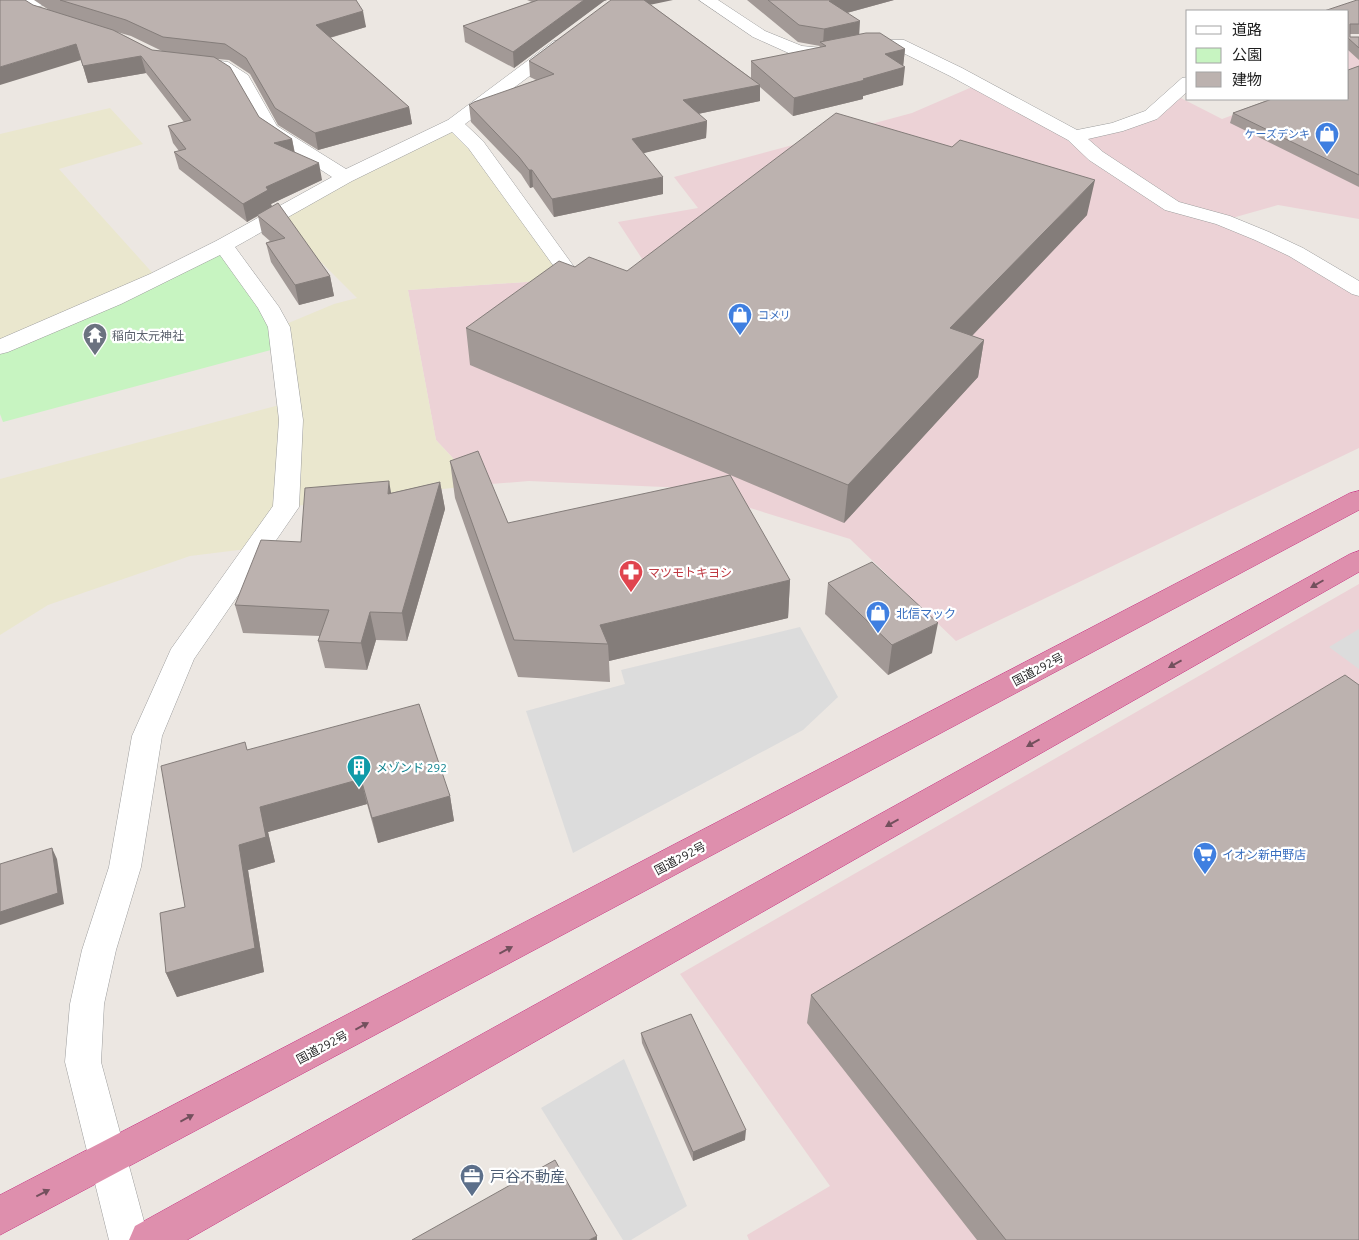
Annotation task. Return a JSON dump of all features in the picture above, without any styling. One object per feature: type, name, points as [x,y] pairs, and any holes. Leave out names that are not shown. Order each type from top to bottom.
[{"type":"highway","name":"国道292号","points":[[0,1216],[1359,499]]},
{"type":"highway","points":[[149,1240],[1359,560]]},
{"type":"street","points":[[707,0],[759,34],[799,51],[823,53],[864,44],[898,44],[956,72],[1074,136],[1096,156],[1172,206],[1224,220],[1262,236],[1296,252],[1359,290]]},
{"type":"street","points":[[0,12],[24,2],[45,8]]},
{"type":"street","points":[[0,347],[113,299],[223,245],[344,177],[454,124],[572,36]]},
{"type":"street","points":[[183,62],[222,66],[242,79],[270,129],[344,177]]},
{"type":"street","points":[[1074,136],[1116,127],[1151,114],[1186,84]]},
{"type":"street","points":[[454,124],[476,145],[565,268]]},
{"type":"street","points":[[129,1240],[83,1062],[87,1004],[99,950],[125,867],[147,736],[181,656],[255,548],[286,507],[290,420],[278,327],[268,308],[223,245]]},
{"type":"shaded area","points":[[1349,40],[1359,40],[1359,219],[1278,205],[1225,220],[1359,290],[1359,448],[956,641],[850,539],[686,488],[529,481],[478,485],[436,440],[408,290],[568,279],[650,271],[618,222],[698,208],[674,177],[912,113],[979,84],[1074,136],[1151,115],[1173,94],[1222,119],[1271,101],[1269,100],[1349,100]]},
{"type":"shaded area","points":[[110,108],[143,144],[59,169],[157,278],[0,347],[0,134]]},
{"type":"shaded area","points":[[454,124],[568,279],[408,290],[436,440],[478,485],[286,507],[255,548],[190,556],[48,605],[0,635],[0,479],[287,403],[279,327],[334,304],[357,298],[274,215]]},
{"type":"shaded area","name":"イオン新中野店","points":[[1359,584],[1359,1240],[749,1240],[747,1235],[830,1186],[680,974]]},
{"type":"shaded area","points":[[800,627],[838,697],[803,730],[573,853],[526,711],[625,684],[621,670]]},
{"type":"shaded area","points":[[1359,629],[1359,669],[1329,647]]},
{"type":"shaded area","points":[[624,1059],[687,1206],[631,1240],[623,1240],[541,1108]]},
{"type":"green space","points":[[223,245],[282,347],[3,422],[0,414],[0,347]]},
{"type":"building","points":[[0,0],[25,0],[33,5],[113,30],[152,50],[214,57],[230,67],[259,117],[292,139],[274,143],[319,163],[266,187],[268,190],[243,204],[174,152],[186,149],[168,126],[191,120],[141,56],[83,66],[76,44],[0,67]]},
{"type":"building","points":[[60,0],[356,0],[363,11],[316,25],[409,107],[315,133],[275,108],[246,58],[225,44],[163,37],[126,20]]},
{"type":"building","points":[[538,0],[584,0],[513,52],[463,26]]},
{"type":"building","points":[[611,0],[644,0],[760,85],[683,100],[707,121],[632,139],[663,177],[552,199],[532,170],[529,170],[469,105],[554,74],[529,61]]},
{"type":"building","points":[[768,0],[834,0],[829,1],[860,21],[824,29],[799,25]]},
{"type":"building","points":[[1359,0],[1359,24],[1350,24],[1350,37],[1359,37],[1359,48],[1349,39],[1349,10],[1327,10]]},
{"type":"building","points":[[866,33],[880,33],[905,49],[885,54],[905,67],[863,79],[865,80],[794,98],[751,61],[826,46],[820,42]]},
{"type":"building","name":"ケーズデンキ","points":[[1359,66],[1359,175],[1233,113],[1269,100],[1349,100],[1349,70]]},
{"type":"building","name":"コメリ","points":[[836,113],[952,147],[960,140],[1095,180],[950,328],[984,340],[848,485],[466,328],[559,261],[575,267],[589,257],[627,271]]},
{"type":"building","points":[[278,203],[330,276],[295,285],[266,243],[285,238],[257,215]]},
{"type":"building","points":[[478,451],[508,523],[730,475],[790,580],[600,625],[608,644],[514,640],[450,461]]},
{"type":"building","points":[[389,481],[388,494],[440,482],[402,613],[370,612],[361,643],[318,641],[329,610],[235,605],[261,540],[301,542],[305,488]]},
{"type":"building","points":[[872,562],[938,623],[892,645],[828,583]]},
{"type":"building","name":"イオン新中野店","points":[[1345,675],[1359,685],[1359,1240],[1006,1240],[811,995]]},
{"type":"building","points":[[419,704],[450,796],[372,818],[361,779],[260,807],[266,837],[239,845],[255,948],[166,973],[160,913],[185,907],[161,766],[245,742],[247,750]]},
{"type":"building","points":[[52,848],[58,893],[0,912],[0,864]]},
{"type":"building","points":[[691,1014],[746,1130],[693,1152],[641,1033]]},
{"type":"building","points":[[555,1160],[597,1236],[589,1240],[412,1240]]},
{"type":"place","name":"ケーズデンキ","points":[[1327,155]]},
{"type":"place","name":"コメリ","points":[[740,336]]},
{"type":"place","name":"稲向太元神社","points":[[95,356]]},
{"type":"place","name":"マツモトキヨシ","points":[[631,593]]},
{"type":"place","name":"北信マック","points":[[878,634]]},
{"type":"place","name":"メゾンド 292","points":[[359,788]]},
{"type":"place","name":"イオン新中野店","points":[[1205,875]]},
{"type":"place","name":"戸谷不動産","points":[[472,1197]]}]
